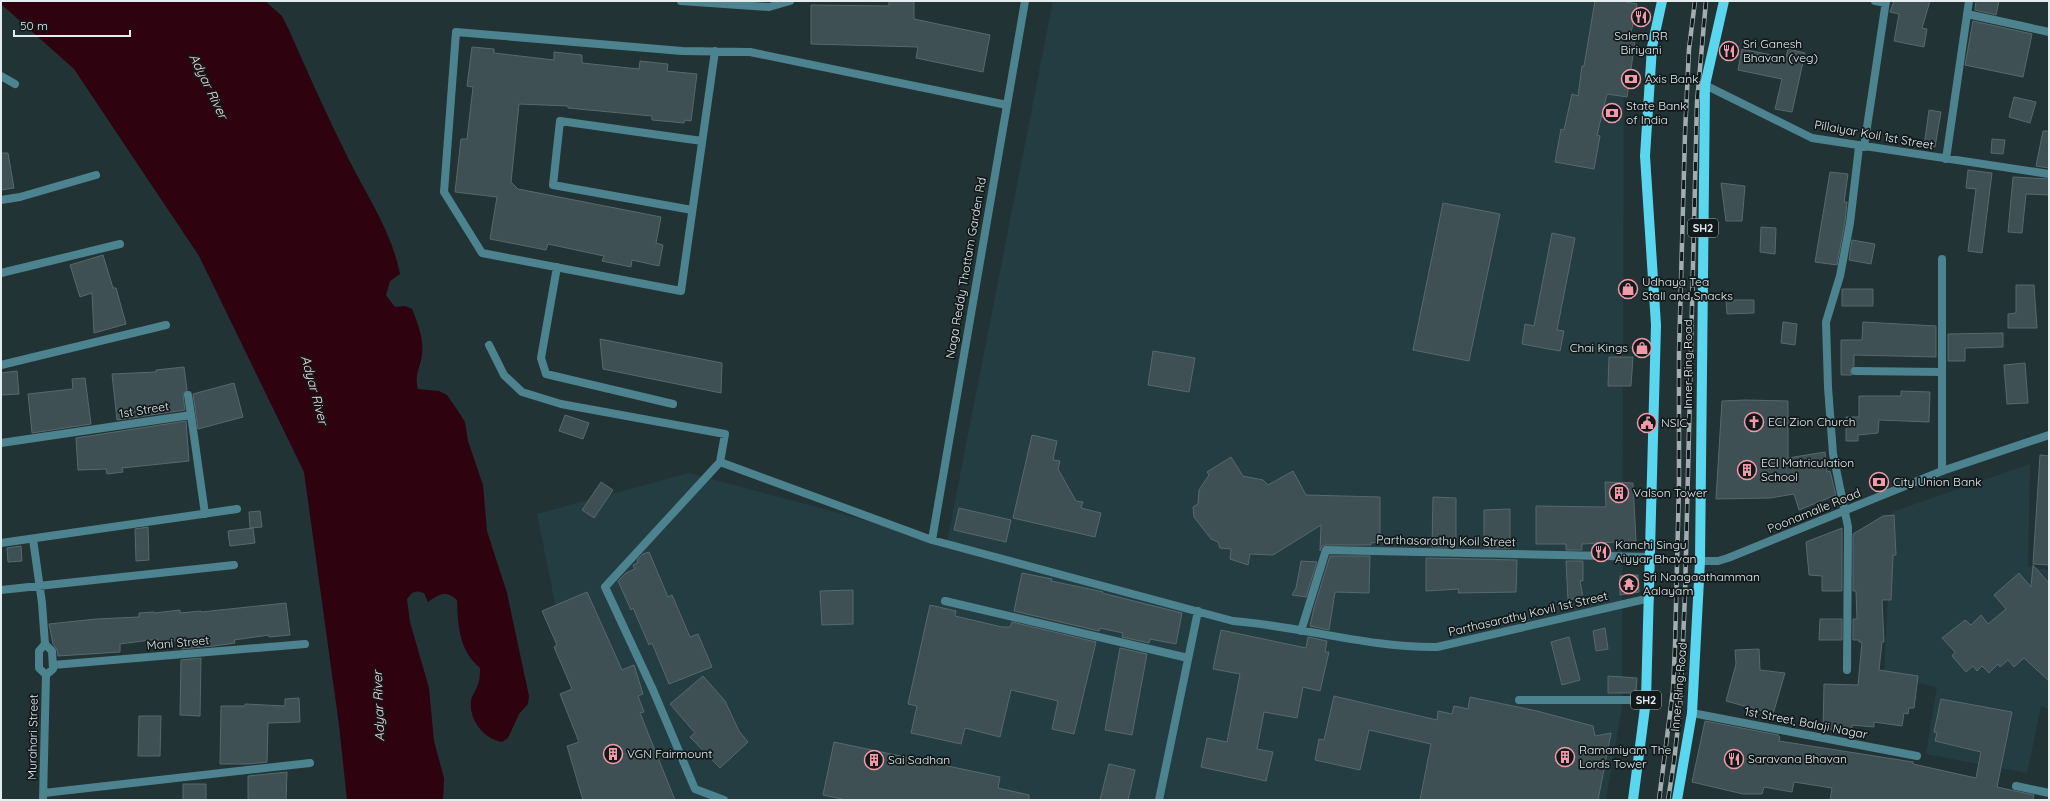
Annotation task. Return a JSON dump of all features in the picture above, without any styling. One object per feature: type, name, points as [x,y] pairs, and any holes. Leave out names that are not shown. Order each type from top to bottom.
[{"type":"main road","name":"SH2","points":[[1633,800],[1646,700],[1650,598],[1656,325],[1645,156],[1652,47],[1662,1]]},
{"type":"main road","name":"Inner Ring Road","points":[[1677,800],[1692,713],[1700,561],[1705,85],[1724,1]]},
{"type":"street","points":[[681,1],[768,7],[790,1]]},
{"type":"street","name":"Naga Reddy Thottam Garden Rd","points":[[932,540],[1025,1]]},
{"type":"street","points":[[1846,670],[1848,527],[1846,511],[1833,454],[1828,387],[1826,322],[1840,276],[1850,223],[1886,2],[1875,1]]},
{"type":"street","points":[[1946,159],[1969,1]]},
{"type":"street","points":[[1967,14],[2049,32]]},
{"type":"street","points":[[715,51],[681,291],[482,253],[444,192],[456,32],[682,50],[750,52],[1007,105]]},
{"type":"street","points":[[1,76],[15,84]]},
{"type":"street","name":"Pillaiyar Koil 1st Street","points":[[1705,85],[1812,138],[1862,147],[2049,174]]},
{"type":"street","points":[[692,210],[553,185],[560,121],[702,141]]},
{"type":"street","points":[[1,200],[20,197],[96,175]]},
{"type":"street","points":[[1,273],[120,244]]},
{"type":"street","points":[[1942,259],[1942,471]]},
{"type":"street","points":[[557,267],[541,358],[546,374],[673,404]]},
{"type":"street","points":[[1,365],[166,325]]},
{"type":"street","points":[[488,344],[504,375],[522,392],[568,406],[724,434],[720,462],[605,587],[653,690],[695,789],[724,800]]},
{"type":"street","points":[[1855,371],[1942,372]]},
{"type":"street","points":[[188,395],[205,514]]},
{"type":"street","name":"1st Street","points":[[1,443],[192,415]]},
{"type":"street","name":"Poonamalle Road","points":[[1700,561],[1718,561],[1728,558],[1942,471],[2049,435]]},
{"type":"street","name":"Parthasarathy Kovil 1st Street","points":[[720,462],[932,540],[1233,621],[1266,623],[1328,637],[1411,648],[1437,647],[1650,598]]},
{"type":"street","points":[[1,542],[33,539],[237,509]]},
{"type":"street","points":[[33,539],[40,587],[45,644],[52,651],[54,668],[46,675],[39,668],[39,651],[45,644]]},
{"type":"street","name":"Parthasarathy Koil Street","points":[[1301,631],[1326,550],[1651,556]]},
{"type":"street","points":[[1,590],[234,565]]},
{"type":"street","points":[[946,601],[1188,658]]},
{"type":"street","points":[[1159,800],[1198,611]]},
{"type":"street","name":"Mani Street","points":[[53,665],[305,644]]},
{"type":"street","name":"Murahari Street","points":[[44,797],[46,675]]},
{"type":"street","points":[[1518,700],[1646,700]]},
{"type":"street","name":"1st Street, Balaji Nagar","points":[[1692,713],[1917,756]]},
{"type":"street","points":[[44,797],[310,763]]},
{"type":"street","points":[[2016,786],[2049,793]]},
{"type":"shaded area","points":[[1053,1],[1626,1],[1624,9],[1622,707],[1606,800],[595,800],[537,514],[689,473],[947,542]]},
{"type":"shaded area","points":[[2030,464],[2028,567],[2049,570],[2049,709],[2041,706],[2027,773],[1926,754],[1937,687],[1884,676],[1892,512]]},
{"type":"water","name":"Adyar River","points":[[1,1],[265,1],[282,16],[348,158],[378,214],[391,244],[400,274],[390,281],[386,295],[395,307],[405,306],[412,309],[418,326],[421,337],[422,355],[417,376],[418,389],[439,391],[447,395],[465,422],[468,441],[483,485],[487,531],[507,593],[529,696],[528,704],[519,714],[508,738],[502,742],[489,737],[484,733],[475,722],[471,708],[471,701],[479,681],[480,668],[468,653],[461,637],[457,600],[446,594],[439,595],[428,602],[424,593],[414,592],[409,596],[407,599],[410,622],[429,688],[434,741],[444,778],[443,800],[347,800],[339,725],[304,472],[199,256],[74,69],[1,4]]},
{"type":"building","points":[[889,1],[914,1],[914,19],[990,35],[983,72],[916,58],[918,47],[811,44],[811,5],[889,6]]},
{"type":"building","points":[[1595,1],[1622,1],[1637,4],[1631,33],[1636,34],[1627,97],[1607,94],[1597,135],[1600,136],[1594,169],[1555,162],[1561,129],[1564,130],[1572,94],[1578,96],[1582,66],[1584,66]]},
{"type":"building","points":[[1894,1],[1930,1],[1922,28],[1927,29],[1924,47],[1894,41],[1899,14],[1890,12]]},
{"type":"building","points":[[1976,1],[1999,1],[1996,15],[1975,10]]},
{"type":"building","points":[[1973,21],[2032,34],[2023,77],[1965,65]]},
{"type":"building","points":[[472,47],[494,49],[494,53],[554,60],[554,52],[582,55],[582,63],[639,69],[640,61],[668,64],[667,71],[697,74],[691,121],[685,120],[684,123],[652,120],[652,116],[568,108],[568,106],[519,104],[511,182],[518,189],[661,217],[656,243],[663,245],[659,266],[632,260],[631,267],[602,261],[604,256],[548,244],[546,250],[490,239],[497,197],[455,192],[461,139],[467,139],[473,87],[467,86]]},
{"type":"building","points":[[1742,49],[1786,58],[1788,49],[1805,53],[1792,112],[1775,109],[1782,79],[1738,70]]},
{"type":"building","points":[[2014,97],[2036,102],[2030,123],[2009,117]]},
{"type":"building","points":[[1929,110],[1941,112],[1935,147],[1924,146]]},
{"type":"building","points":[[2043,131],[2049,131],[2049,168],[2036,166]]},
{"type":"building","points":[[1992,139],[2005,140],[2003,154],[1991,153]]},
{"type":"building","points":[[1,153],[8,153],[14,188],[1,190]]},
{"type":"building","points":[[1968,170],[1992,173],[1982,253],[1968,251],[1976,189],[1966,188]]},
{"type":"building","points":[[1830,172],[1848,174],[1844,202],[1847,202],[1845,222],[1837,265],[1815,262]]},
{"type":"building","points":[[2013,177],[2049,179],[2049,195],[2026,194],[2022,233],[2008,232]]},
{"type":"building","points":[[1721,183],[1745,186],[1742,221],[1726,221]]},
{"type":"building","points":[[1443,203],[1500,214],[1469,361],[1413,350]]},
{"type":"building","points":[[1761,227],[1776,228],[1775,254],[1760,252]]},
{"type":"building","points":[[1552,233],[1575,238],[1557,330],[1564,331],[1560,351],[1522,344],[1525,324],[1534,326]]},
{"type":"building","points":[[1852,240],[1875,244],[1871,264],[1849,260]]},
{"type":"building","points":[[103,255],[113,288],[116,288],[126,324],[94,333],[92,293],[80,297],[70,265]]},
{"type":"building","points":[[2016,285],[2034,285],[2037,328],[2008,328],[2008,314],[2016,313]]},
{"type":"building","points":[[1842,289],[1873,289],[1873,306],[1842,306]]},
{"type":"building","points":[[1726,300],[1754,300],[1754,313],[1727,314]]},
{"type":"building","points":[[1783,322],[1797,324],[1795,345],[1781,343]]},
{"type":"building","points":[[1863,322],[1936,326],[1936,357],[1854,355],[1854,366],[1850,371],[1852,375],[1841,375],[1841,340],[1862,340]]},
{"type":"building","points":[[2003,333],[2003,347],[1965,348],[1965,361],[1948,361],[1948,334]]},
{"type":"building","points":[[600,339],[722,363],[721,393],[603,369]]},
{"type":"building","points":[[1153,351],[1195,358],[1189,392],[1148,385]]},
{"type":"building","points":[[1609,357],[1633,357],[1631,386],[1608,386]]},
{"type":"building","points":[[2025,363],[2028,403],[2007,404],[2004,365]]},
{"type":"building","points":[[184,367],[187,390],[183,395],[185,410],[117,420],[112,374],[156,372],[156,370]]},
{"type":"building","points":[[17,371],[19,394],[1,395],[1,373]]},
{"type":"building","points":[[85,378],[91,424],[32,433],[28,394],[73,389],[72,379]]},
{"type":"building","points":[[234,383],[243,417],[198,429],[193,394]]},
{"type":"building","points":[[1901,391],[1930,392],[1929,422],[1879,420],[1878,433],[1858,435],[1858,441],[1846,441],[1846,417],[1859,417],[1859,396],[1901,396]]},
{"type":"building","points":[[1722,401],[1788,401],[1788,458],[1825,452],[1827,472],[1830,471],[1836,495],[1799,510],[1794,494],[1770,498],[1716,499]]},
{"type":"building","points":[[565,415],[589,423],[583,439],[559,431]]},
{"type":"building","points":[[186,421],[189,461],[122,468],[123,472],[107,474],[106,469],[78,470],[76,438]]},
{"type":"building","points":[[1032,435],[1057,441],[1053,460],[1060,461],[1058,469],[1076,501],[1083,502],[1081,508],[1101,513],[1095,537],[1013,518]]},
{"type":"building","points":[[2040,455],[2049,456],[2049,565],[2033,564]]},
{"type":"building","points":[[1231,457],[1243,476],[1263,480],[1268,485],[1293,471],[1306,495],[1380,497],[1380,542],[1371,543],[1371,545],[1326,545],[1322,546],[1320,551],[1321,525],[1273,555],[1250,554],[1248,565],[1230,559],[1231,549],[1220,548],[1218,542],[1211,539],[1194,517],[1193,507],[1198,504],[1199,490],[1209,475],[1207,472]]},
{"type":"building","points":[[601,482],[613,490],[594,518],[582,510]]},
{"type":"building","points":[[1605,482],[1633,483],[1636,541],[1582,544],[1582,550],[1566,550],[1566,544],[1536,544],[1536,506],[1606,507]]},
{"type":"building","points":[[1433,497],[1456,498],[1456,547],[1432,547]]},
{"type":"building","points":[[959,508],[1011,520],[1006,542],[954,530]]},
{"type":"building","points":[[1510,509],[1510,548],[1484,548],[1484,510]]},
{"type":"building","points":[[260,511],[262,527],[250,528],[249,512]]},
{"type":"building","points":[[1894,515],[1896,555],[1893,555],[1891,600],[1882,600],[1884,642],[1882,642],[1879,670],[1918,676],[1914,708],[1909,708],[1908,714],[1904,713],[1902,726],[1874,722],[1874,727],[1852,725],[1852,730],[1823,729],[1824,684],[1858,685],[1862,642],[1859,642],[1859,640],[1853,640],[1853,619],[1857,619],[1856,591],[1853,591],[1853,534],[1883,516]]},
{"type":"building","points":[[148,527],[149,560],[136,561],[135,529]]},
{"type":"building","points":[[253,528],[255,543],[230,546],[228,531]]},
{"type":"building","points":[[1842,528],[1842,591],[1822,591],[1822,576],[1809,575],[1806,542]]},
{"type":"building","points":[[21,546],[22,561],[8,562],[7,548]]},
{"type":"building","points":[[649,552],[668,597],[672,595],[690,637],[698,634],[712,667],[669,684],[652,643],[649,645],[633,608],[631,610],[618,581],[626,573],[635,569],[633,565],[638,563],[637,560],[643,554]]},
{"type":"building","points":[[1330,556],[1370,556],[1369,593],[1335,592],[1329,630],[1310,626]]},
{"type":"building","points":[[1426,558],[1517,560],[1516,592],[1458,593],[1459,589],[1426,591]]},
{"type":"building","points":[[1301,561],[1317,562],[1306,597],[1292,595],[1296,588]]},
{"type":"building","points":[[1566,561],[1583,561],[1583,581],[1580,581],[1583,597],[1568,600]]},
{"type":"building","points":[[2033,565],[2049,583],[2049,681],[2024,658],[2014,667],[2008,660],[2000,667],[1998,664],[1989,673],[1982,666],[1977,671],[1973,666],[1966,672],[1952,656],[1955,652],[1942,638],[1965,620],[1971,625],[1981,615],[1988,624],[2006,609],[1994,595],[2019,573],[2031,587]]},
{"type":"building","points":[[1022,573],[1052,579],[1051,581],[1099,591],[1182,613],[1176,644],[1150,639],[1149,643],[1122,637],[1123,633],[1100,628],[1099,631],[1014,611]]},
{"type":"building","name":"Sri Naagaathamman Aalayam","points":[[1638,575],[1639,592],[1620,595],[1620,576]]},
{"type":"building","points":[[853,590],[853,624],[822,625],[820,591]]},
{"type":"building","points":[[587,592],[622,670],[634,665],[643,694],[638,696],[644,712],[640,713],[675,800],[583,800],[567,746],[579,742],[560,694],[572,689],[554,647],[557,645],[542,611]]},
{"type":"building","points":[[286,603],[290,635],[269,637],[269,635],[234,640],[235,643],[181,649],[181,640],[159,643],[158,639],[120,644],[120,652],[58,656],[57,650],[53,644],[49,624],[96,619],[139,617],[139,613],[180,610],[180,613],[201,612]]},
{"type":"building","points":[[930,605],[956,611],[955,616],[1002,627],[1010,627],[1012,622],[1096,642],[1074,734],[1052,729],[1058,701],[1011,690],[1000,737],[965,728],[961,744],[911,733],[917,706],[908,704]]},
{"type":"building","points":[[1820,619],[1842,619],[1842,640],[1819,640]]},
{"type":"building","points":[[1605,628],[1608,649],[1596,651],[1593,631]]},
{"type":"building","points":[[1221,630],[1306,648],[1308,637],[1327,641],[1325,652],[1329,652],[1320,691],[1303,687],[1297,718],[1264,712],[1257,749],[1273,752],[1266,781],[1201,767],[1207,738],[1227,742],[1240,674],[1213,669]]},
{"type":"building","points":[[1569,637],[1580,680],[1562,685],[1551,642]]},
{"type":"building","points":[[1120,648],[1147,654],[1132,735],[1105,730]]},
{"type":"building","points":[[1759,649],[1760,670],[1785,673],[1773,714],[1726,701],[1736,664],[1735,650]]},
{"type":"building","points":[[201,658],[200,716],[180,715],[181,660]]},
{"type":"building","points":[[703,676],[725,701],[739,731],[748,742],[720,768],[690,737],[695,733],[670,704]]},
{"type":"building","points":[[1608,676],[1637,678],[1636,693],[1608,693]]},
{"type":"building","points":[[1334,696],[1437,720],[1438,711],[1452,714],[1454,706],[1468,709],[1470,697],[1537,711],[1593,726],[1595,736],[1611,733],[1598,800],[1420,800],[1431,744],[1369,730],[1360,770],[1315,760],[1319,739],[1324,740]]},
{"type":"building","points":[[299,698],[300,722],[268,723],[267,762],[220,764],[221,706],[245,706],[245,704],[285,706],[285,699]]},
{"type":"building","points":[[1941,699],[2012,712],[1997,787],[2034,795],[2033,800],[1830,800],[1832,788],[1794,782],[1792,792],[1764,787],[1762,794],[1743,794],[1692,782],[1705,721],[1778,735],[1780,737],[1779,741],[1913,762],[1913,764],[1976,778],[1981,752],[1935,741],[1937,733],[1934,732]]},
{"type":"building","points":[[139,716],[161,716],[160,756],[138,756]]},
{"type":"building","name":"Sai Sadhan","points":[[834,742],[1000,777],[998,788],[1029,795],[1029,800],[847,800],[823,795]]},
{"type":"building","points":[[1109,764],[1135,770],[1128,800],[1100,800]]},
{"type":"building","points":[[287,772],[286,800],[248,800],[248,776]]},
{"type":"building","points":[[183,784],[206,784],[206,800],[183,800]]},
{"type":"railway","points":[[1659,800],[1673,690],[1675,646],[1679,484],[1679,354],[1685,134],[1689,49],[1695,1]]},
{"type":"railway","points":[[1668,800],[1680,708],[1685,595],[1697,102],[1706,1]]},
{"type":"place","name":"Salem RR Biriyani","points":[[1641,17]]},
{"type":"place","name":"Sri Ganesh Bhavan (veg)","points":[[1729,51]]},
{"type":"place","name":"Axis Bank","points":[[1631,79]]},
{"type":"place","name":"State Bank of India","points":[[1612,113]]},
{"type":"place","name":"Udhaya Tea Stall and Snacks","points":[[1628,289]]},
{"type":"place","name":"Chai Kings","points":[[1642,348]]},
{"type":"place","name":"ECI Zion Church","points":[[1754,422]]},
{"type":"place","name":"NSIC","points":[[1647,423]]},
{"type":"place","name":"ECI Matriculation School","points":[[1747,470]]},
{"type":"place","name":"City Union Bank","points":[[1879,482]]},
{"type":"place","name":"Valson Tower","points":[[1619,493]]},
{"type":"place","name":"Kanchi Singu Aiyyar Bhavan","points":[[1601,552]]},
{"type":"place","name":"Sri Naagaathamman Aalayam","points":[[1629,584]]},
{"type":"place","name":"VGN Fairmount","points":[[613,754]]},
{"type":"place","name":"Ramaniyam The Lords Tower","points":[[1565,757]]},
{"type":"place","name":"Saravana Bhavan","points":[[1734,759]]},
{"type":"place","name":"Sai Sadhan","points":[[874,760]]}]
